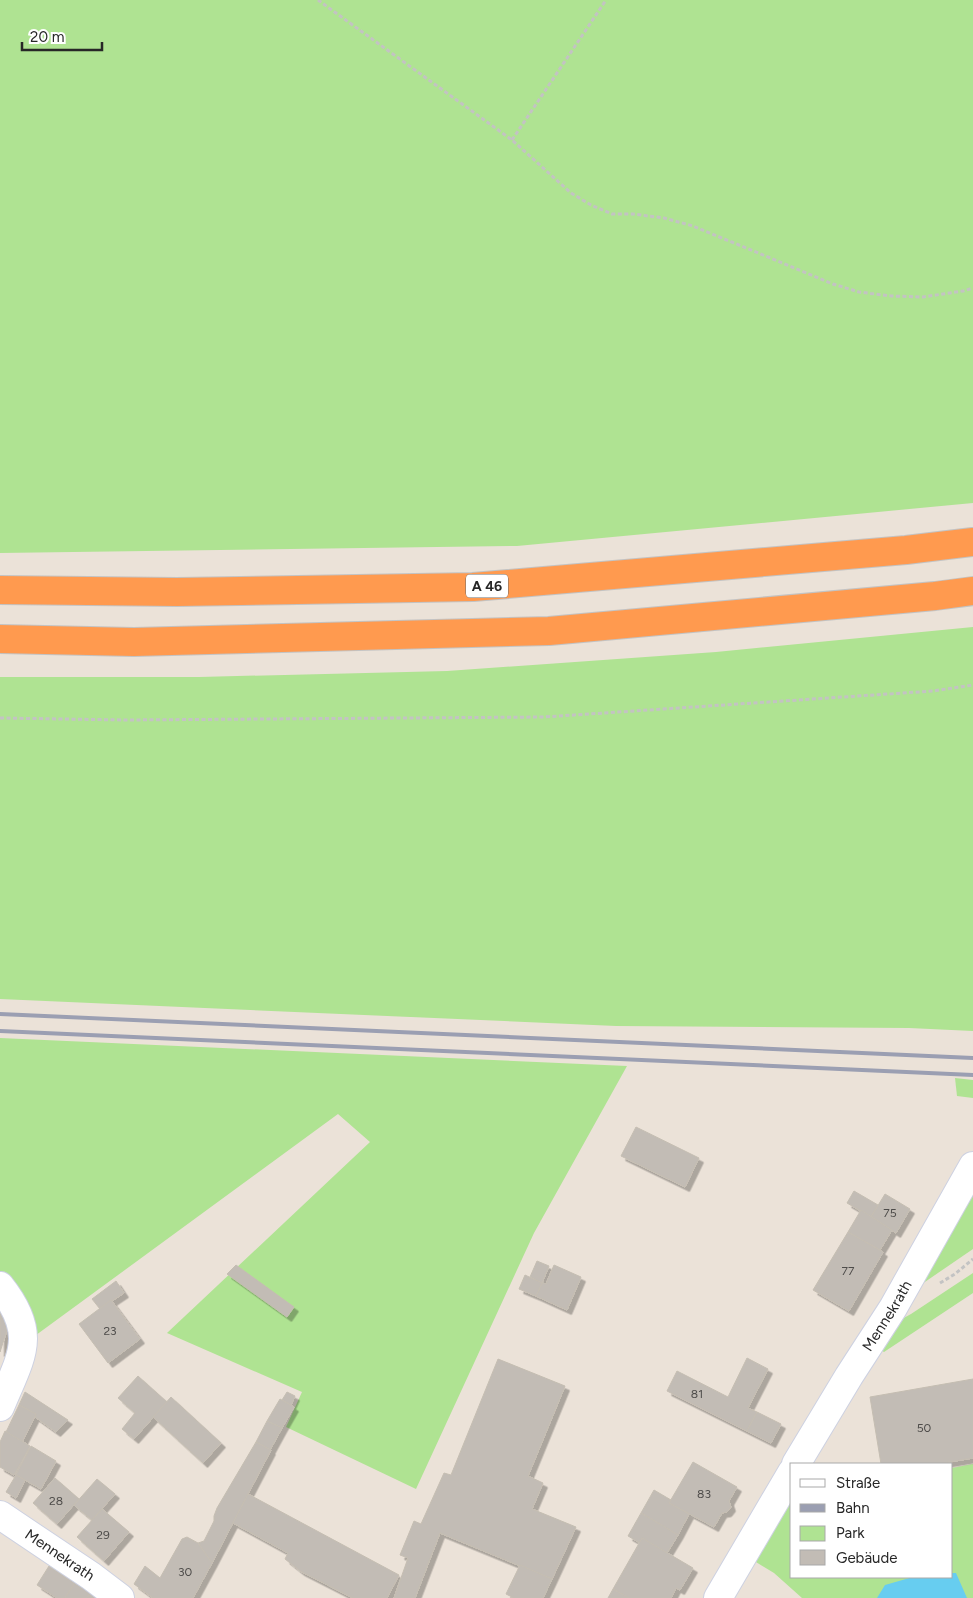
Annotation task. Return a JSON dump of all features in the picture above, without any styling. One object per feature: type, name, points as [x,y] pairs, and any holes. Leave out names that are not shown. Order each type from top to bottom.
[{"type":"highway","name":"A 46","points":[[0,590],[177,592],[473,588],[896,551],[973,542]]},
{"type":"highway","points":[[0,639],[134,642],[549,631],[973,591]]},
{"type":"street","name":"Mennekrath","points":[[797,1463],[893,1308],[973,1166]]},
{"type":"street","points":[[0,1286],[13,1303],[24,1330],[22,1355],[0,1407]]},
{"type":"street","points":[[718,1598],[790,1475]]},
{"type":"street","name":"Mennekrath","points":[[0,1515],[91,1576],[120,1598]]},
{"type":"path","points":[[318,0],[512,140],[571,193],[590,205],[612,214],[633,214],[664,218],[693,226],[833,284],[859,292],[923,298],[973,288]]},
{"type":"path","points":[[512,140],[606,0]]},
{"type":"path","points":[[0,718],[124,720],[544,717],[933,691],[973,685]]},
{"type":"green space","points":[[0,0],[973,0],[973,503],[517,546],[0,553]]},
{"type":"green space","points":[[973,627],[973,1031],[909,1028],[616,1026],[0,999],[0,677],[199,677],[447,671],[716,652]]},
{"type":"green space","points":[[0,1038],[627,1066],[534,1233],[416,1489],[286,1427],[302,1392],[167,1333],[370,1142],[338,1114],[32,1338],[0,1278]]},
{"type":"green space","points":[[955,1078],[973,1080],[973,1098],[957,1096]]},
{"type":"green space","points":[[973,1194],[973,1249],[919,1286]]},
{"type":"green space","points":[[973,1273],[973,1293],[884,1352],[877,1347],[891,1325]]},
{"type":"green space","points":[[973,1464],[973,1598],[802,1598],[774,1573],[751,1559],[790,1496],[790,1578],[953,1578],[953,1468]]},
{"type":"water","points":[[953,1573],[956,1573],[967,1598],[877,1598],[885,1585],[910,1578],[953,1578]]},
{"type":"building","points":[[636,1127],[699,1158],[685,1187],[621,1156]]},
{"type":"building","points":[[854,1191],[878,1205],[871,1217],[847,1203]]},
{"type":"building","points":[[885,1194],[910,1209],[896,1233],[871,1217]]},
{"type":"building","points":[[861,1210],[892,1230],[880,1250],[848,1232]]},
{"type":"building","points":[[848,1232],[883,1252],[849,1311],[813,1290]]},
{"type":"building","points":[[537,1261],[549,1266],[542,1283],[530,1277]]},
{"type":"building","points":[[236,1265],[294,1307],[287,1317],[227,1274]]},
{"type":"building","points":[[554,1265],[581,1277],[567,1310],[536,1296],[542,1283],[546,1284]]},
{"type":"building","points":[[525,1275],[542,1283],[536,1296],[519,1289]]},
{"type":"building","points":[[116,1281],[124,1293],[100,1309],[92,1299]]},
{"type":"building","points":[[111,1300],[140,1339],[108,1363],[79,1324]]},
{"type":"building","points":[[0,1311],[8,1327],[0,1352]]},
{"type":"building","points":[[747,1358],[768,1369],[748,1408],[757,1412],[747,1431],[667,1391],[677,1371],[728,1397]]},
{"type":"building","points":[[498,1359],[565,1386],[528,1476],[543,1483],[532,1509],[576,1527],[552,1579],[440,1533],[415,1598],[394,1598],[408,1558],[400,1555],[414,1521],[421,1524],[444,1473],[451,1475]]},
{"type":"building","points":[[138,1376],[167,1402],[134,1439],[122,1429],[135,1413],[118,1398]]},
{"type":"building","points":[[973,1379],[973,1458],[944,1463],[881,1463],[870,1397]]},
{"type":"building","points":[[25,1392],[68,1420],[56,1432],[35,1417],[36,1414],[19,1405]]},
{"type":"building","points":[[287,1392],[295,1396],[291,1405],[282,1400]]},
{"type":"building","points":[[171,1397],[221,1443],[203,1463],[153,1417]]},
{"type":"building","points":[[280,1399],[294,1407],[282,1428],[267,1421]]},
{"type":"building","points":[[19,1405],[36,1414],[22,1442],[6,1432]]},
{"type":"building","points":[[757,1412],[781,1424],[771,1443],[747,1431]]},
{"type":"building","points":[[267,1421],[282,1428],[270,1450],[256,1442]]},
{"type":"building","points":[[5,1431],[30,1446],[14,1475],[0,1467],[0,1442]]},
{"type":"building","points":[[256,1442],[271,1450],[212,1563],[198,1543],[204,1541],[214,1521],[217,1508]]},
{"type":"building","points":[[31,1446],[56,1461],[41,1489],[16,1475]]},
{"type":"building","points":[[693,1462],[737,1487],[729,1501],[731,1507],[727,1512],[722,1513],[714,1527],[669,1503]]},
{"type":"building","points":[[16,1475],[25,1480],[16,1498],[6,1492]]},
{"type":"building","points":[[55,1478],[79,1499],[57,1524],[33,1503]]},
{"type":"building","points":[[97,1479],[115,1494],[92,1520],[74,1505]]},
{"type":"building","points":[[654,1490],[671,1500],[669,1503],[689,1514],[678,1535],[641,1513]]},
{"type":"building","points":[[248,1494],[399,1575],[387,1598],[353,1598],[300,1571],[285,1559],[288,1553],[233,1523]]},
{"type":"building","points":[[102,1509],[129,1532],[104,1561],[77,1537]]},
{"type":"building","points":[[641,1513],[678,1535],[667,1553],[642,1538],[640,1543],[628,1536]]},
{"type":"building","points":[[187,1537],[198,1543],[212,1563],[193,1598],[153,1598],[134,1584],[145,1566],[160,1578],[182,1539]]},
{"type":"building","points":[[642,1538],[693,1568],[680,1590],[676,1588],[671,1598],[629,1598],[613,1589]]},
{"type":"building","points":[[520,1565],[552,1579],[543,1598],[514,1598],[506,1594]]},
{"type":"building","points":[[49,1566],[75,1583],[65,1598],[57,1598],[37,1585]]},
{"type":"building","points":[[75,1583],[91,1593],[87,1598],[65,1598]]},
{"type":"building","points":[[613,1589],[629,1598],[608,1598]]},
{"type":"building","points":[[91,1593],[98,1598],[87,1598]]},
{"type":"railway","points":[[0,1014],[973,1058]]},
{"type":"railway","points":[[0,1031],[973,1075]]}]
